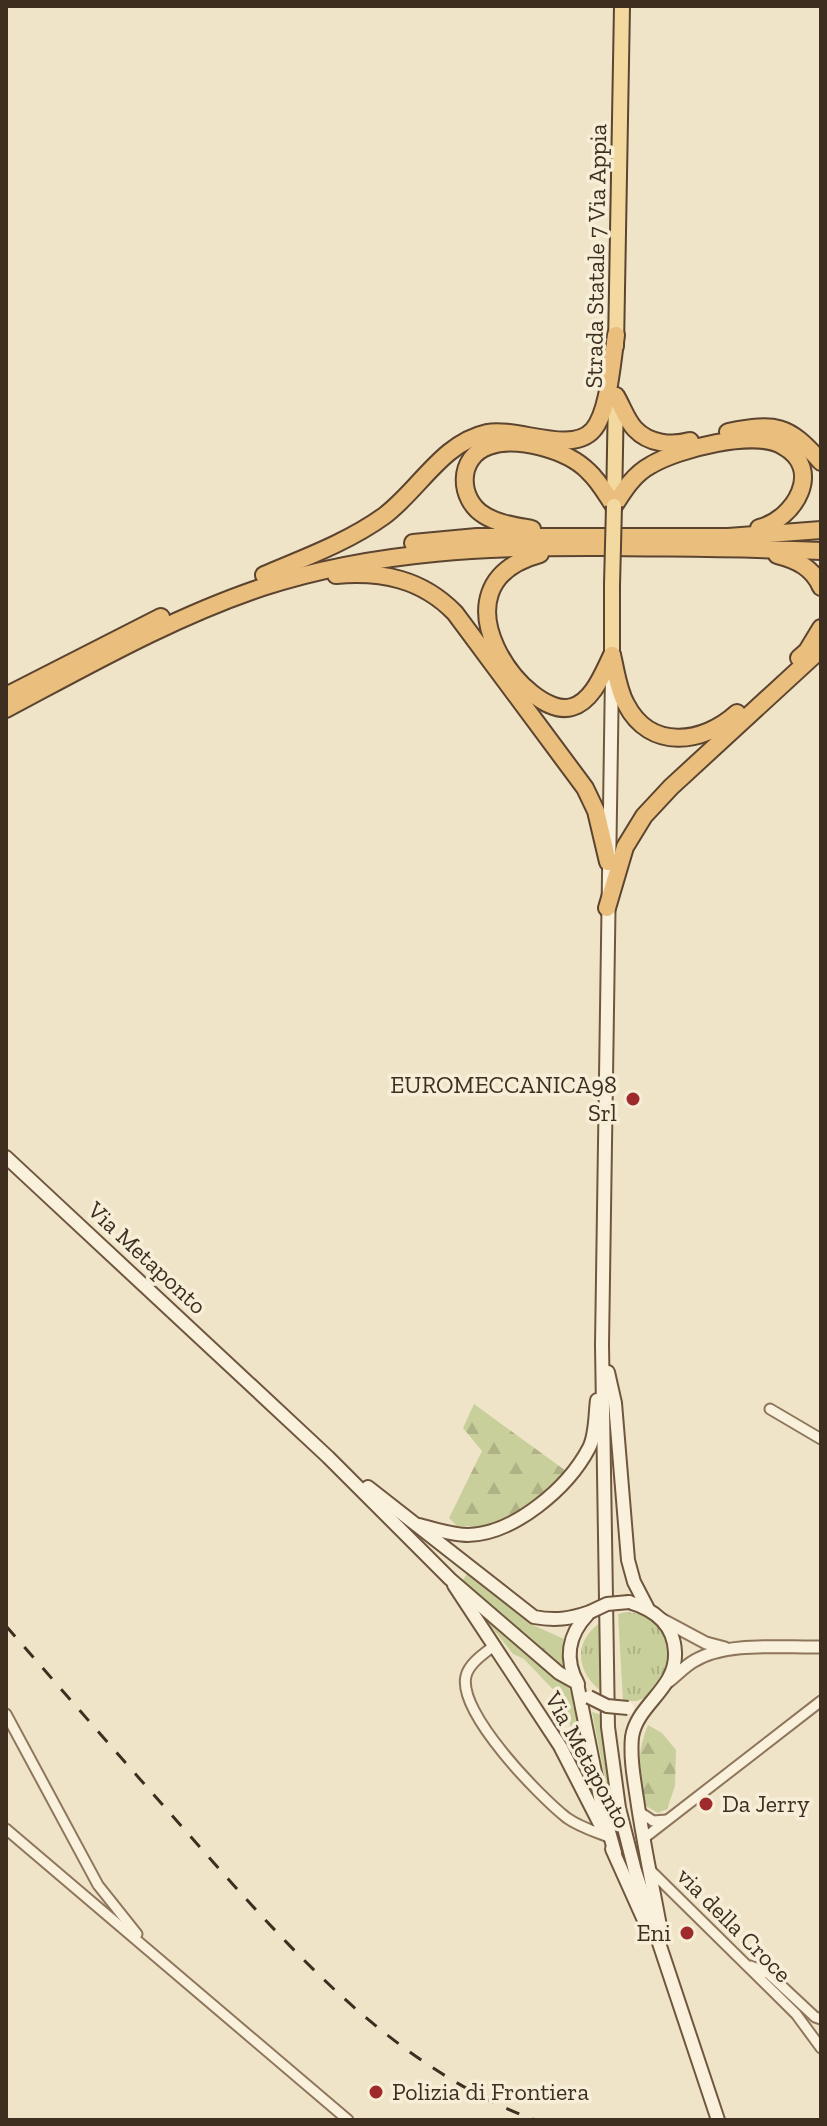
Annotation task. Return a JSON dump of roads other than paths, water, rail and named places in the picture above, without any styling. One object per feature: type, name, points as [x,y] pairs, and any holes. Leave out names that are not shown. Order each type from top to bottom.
[{"type":"highway","points":[[6,709],[264,581],[383,517],[410,494],[442,458],[464,442],[488,433],[515,432],[562,441],[578,439],[592,432],[601,418],[616,335]]},
{"type":"highway","points":[[616,396],[635,429],[654,441],[676,445],[763,425],[784,430],[802,440],[821,462]]},
{"type":"highway","points":[[565,541],[483,515],[470,501],[463,483],[467,466],[475,454],[488,446],[510,442],[564,456],[587,469],[614,506],[633,478],[650,465],[683,452],[745,439],[770,441],[783,446],[797,460],[801,470],[802,484],[794,507],[772,525],[728,537]]},
{"type":"highway","points":[[6,696],[126,633],[216,592],[264,581],[314,561],[390,545],[477,537],[595,541],[728,537],[821,530]]},
{"type":"highway","points":[[565,541],[523,558],[505,570],[491,587],[486,606],[487,628],[497,650],[520,680],[539,699],[555,707],[571,708],[585,700],[597,685],[612,655]]},
{"type":"highway","points":[[595,541],[821,551]]},
{"type":"highway","points":[[748,548],[796,560],[817,577],[821,587]]},
{"type":"highway","points":[[264,581],[284,588],[336,575],[375,574],[410,582],[439,598],[468,628],[585,788],[596,811],[608,862]]},
{"type":"highway","points":[[612,655],[625,702],[637,721],[654,732],[675,738],[700,736],[726,723],[807,651],[821,628]]},
{"type":"highway","points":[[607,908],[625,847],[644,816],[671,787],[821,649]]},
{"type":"highway","points":[[6,723],[37,701],[54,684]]},
{"type":"highway","points":[[6,690],[25,687]]},
{"type":"main road","name":"Strada Statale 7 Via Appia","points":[[612,655],[622,6]]},
{"type":"main road","points":[[612,655],[602,1345],[608,1727],[619,1808],[635,1871],[718,2120]]},
{"type":"main road","name":"Via Metaponto","points":[[6,1157],[328,1457]]},
{"type":"main road","points":[[416,1524],[468,1535],[496,1530],[520,1520],[559,1486],[576,1469],[591,1446],[602,1345]]},
{"type":"main road","points":[[602,1345],[615,1403],[628,1560],[634,1582],[647,1607],[663,1620],[676,1651],[669,1681],[638,1722],[632,1736],[638,1811],[669,1972]]},
{"type":"main road","points":[[328,1457],[534,1617],[571,1619],[607,1604],[629,1602],[647,1607]]},
{"type":"main road","points":[[328,1457],[450,1579],[559,1673],[577,1683],[589,1697],[607,1706],[628,1708],[657,1696]]},
{"type":"main road","name":"Via Metaponto","points":[[450,1579],[560,1746],[615,1853],[634,1902],[669,1972]]},
{"type":"main road","points":[[590,1612],[578,1624],[570,1641],[570,1664],[577,1683],[602,1807],[615,1853]]},
{"type":"street","points":[[770,1409],[821,1439]]},
{"type":"street","points":[[663,1620],[706,1643],[730,1649],[821,1647]]},
{"type":"street","points":[[495,1645],[474,1663],[466,1675],[466,1686],[485,1727],[510,1762],[549,1802],[570,1820],[606,1837]]},
{"type":"street","points":[[669,1681],[693,1661],[730,1649]]},
{"type":"street","points":[[643,1839],[821,1701]]},
{"type":"street","points":[[6,1714],[98,1885],[122,1919],[164,1963]]},
{"type":"street","points":[[638,1811],[653,1821],[667,1820]]},
{"type":"street","points":[[6,1829],[348,2120]]},
{"type":"street","name":"via della Croce","points":[[649,1869],[796,2014],[821,2048]]},
{"type":"street","points":[[744,1963],[769,1974],[815,2017],[821,2019]]},
{"type":"railway","points":[[6,1626],[266,1921],[346,2000],[435,2069],[483,2097],[535,2120]]},
{"type":"place","name":"EUROMECCANICA98 Srl","points":[[633,1099]]},
{"type":"place","name":"Da Jerry","points":[[706,1804]]},
{"type":"place","name":"Eni","points":[[687,1933]]},
{"type":"place","name":"Polizia di Frontiera","points":[[376,2092]]}]
